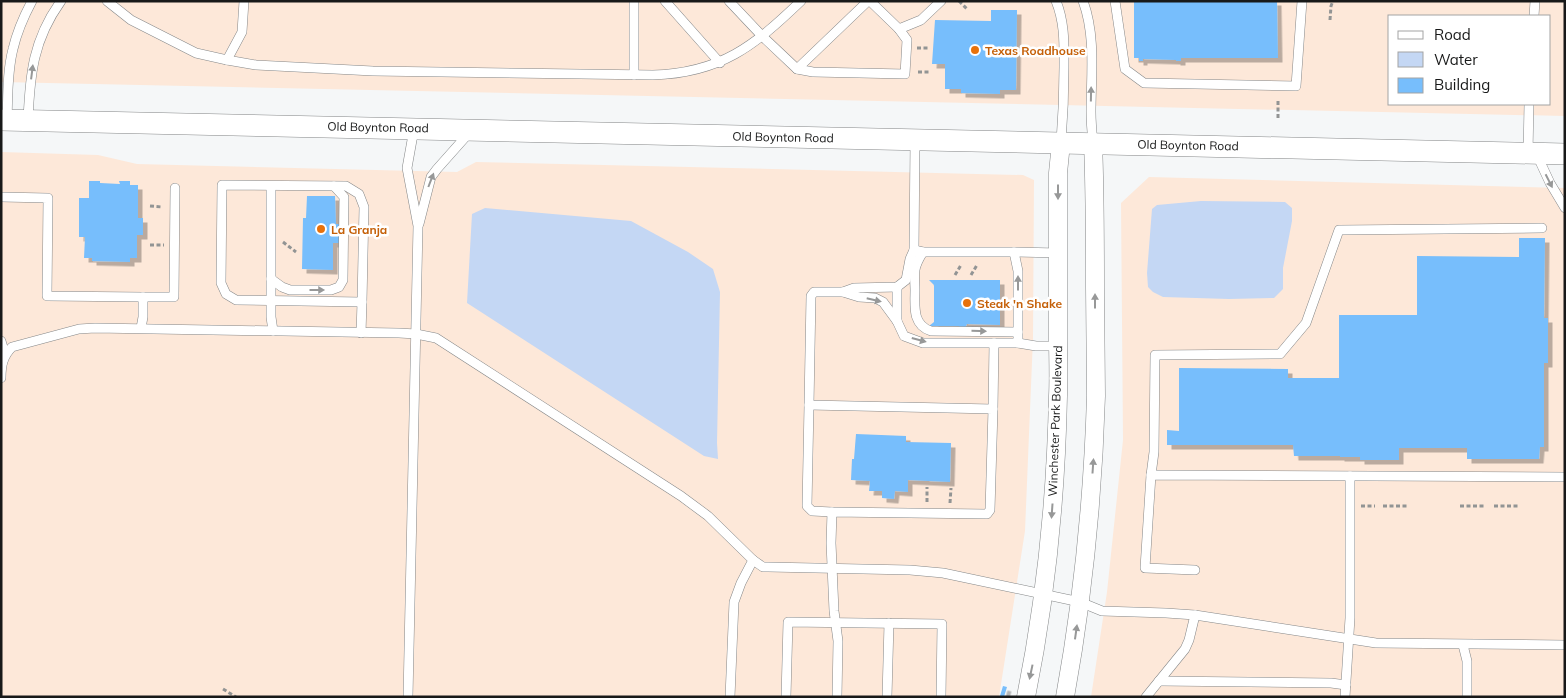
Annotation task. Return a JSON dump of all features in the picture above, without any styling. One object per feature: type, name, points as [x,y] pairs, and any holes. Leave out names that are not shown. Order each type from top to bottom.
[{"type":"street","name":"Old Boynton Road","points":[[4,120],[1565,154]]},
{"type":"street","name":"Winchester Park Boulevard","points":[[1026,697],[1044,593],[1052,521],[1056,458],[1058,394],[1058,173],[1061,143]]},
{"type":"street","points":[[1065,697],[1073,653],[1089,524],[1096,395],[1093,143]]},
{"type":"lane","points":[[4,120],[13,48],[22,21],[32,1]]},
{"type":"lane","points":[[28,120],[32,66],[46,25],[61,1]]},
{"type":"lane","points":[[106,1],[131,20],[196,53],[256,65],[373,71],[634,76],[674,75],[720,62],[746,48],[800,2]]},
{"type":"lane","points":[[227,60],[242,32],[244,1]]},
{"type":"lane","points":[[634,1],[634,76]]},
{"type":"lane","points":[[665,1],[720,62]]},
{"type":"lane","points":[[729,1],[798,70],[905,74],[907,40],[869,1],[798,70]]},
{"type":"lane","points":[[899,30],[921,20],[941,1]]},
{"type":"lane","points":[[1056,1],[1063,23],[1064,46],[1064,112],[1061,143]]},
{"type":"lane","points":[[1083,1],[1089,29],[1092,60],[1091,112],[1093,143]]},
{"type":"lane","points":[[1115,1],[1125,69],[1144,83],[1296,86],[1302,1]]},
{"type":"lane","points":[[1534,15],[1535,1]]},
{"type":"lane","points":[[1529,105],[1532,153],[1565,208]]},
{"type":"lane","points":[[408,697],[418,226],[407,168],[414,128]]},
{"type":"lane","points":[[418,226],[431,177],[472,129]]},
{"type":"lane","points":[[843,292],[854,288],[897,287],[906,280],[914,250],[915,140]]},
{"type":"lane","points":[[362,302],[236,300],[226,294],[221,283],[222,185],[346,186],[359,194],[364,207],[362,333]]},
{"type":"lane","points":[[271,186],[271,318],[273,331]]},
{"type":"lane","points":[[271,279],[290,290],[331,290],[339,286],[342,280],[344,197],[334,186]]},
{"type":"lane","points":[[1,197],[48,198],[47,296],[174,297],[175,188]]},
{"type":"lane","points":[[1196,570],[1145,568],[1154,452],[1155,355],[1280,354],[1306,323],[1339,230],[1542,228]]},
{"type":"lane","points":[[914,250],[923,252],[1058,253]]},
{"type":"lane","points":[[923,252],[915,270],[915,312],[920,325],[931,331],[1018,332]]},
{"type":"lane","points":[[1014,252],[1018,271],[1018,344]]},
{"type":"lane","points":[[897,287],[897,321]]},
{"type":"lane","points":[[994,343],[990,510],[987,514],[832,512],[812,511],[807,506],[812,296],[814,292],[843,292],[859,297],[876,298],[883,302],[897,321],[904,336],[923,343],[994,343],[1058,346]]},
{"type":"lane","points":[[140,328],[143,317],[143,297]]},
{"type":"lane","points":[[1,378],[5,354],[12,347],[79,329],[140,328],[416,334],[436,338],[681,496],[708,516],[753,560],[763,567],[944,572],[1080,602],[1102,612],[1195,615],[1376,643],[1565,645]]},
{"type":"lane","points":[[1,341],[5,354]]},
{"type":"lane","points":[[809,405],[993,409]]},
{"type":"lane","points":[[1151,475],[1565,477]]},
{"type":"lane","points":[[1346,697],[1350,618],[1350,476]]},
{"type":"lane","points":[[832,512],[832,568],[838,641],[837,697]]},
{"type":"lane","points":[[730,697],[734,602],[753,560]]},
{"type":"lane","points":[[1146,697],[1185,648],[1189,640],[1195,615]]},
{"type":"lane","points":[[786,697],[788,622],[942,624],[941,697]]},
{"type":"lane","points":[[887,697],[889,623]]},
{"type":"lane","points":[[1463,644],[1467,661],[1467,697]]},
{"type":"lane","points":[[1159,681],[1331,682],[1346,686]]},
{"type":"path","points":[[958,1],[968,10]]},
{"type":"path","points":[[1330,20],[1330,6],[1333,1]]},
{"type":"path","points":[[915,48],[929,48]]},
{"type":"path","points":[[914,72],[930,72]]},
{"type":"path","points":[[1278,99],[1278,118]]},
{"type":"path","points":[[150,206],[163,207]]},
{"type":"path","points":[[280,240],[296,252]]},
{"type":"path","points":[[150,245],[163,245]]},
{"type":"path","points":[[971,275],[981,259]]},
{"type":"path","points":[[927,488],[927,502]]},
{"type":"path","points":[[950,488],[950,503]]},
{"type":"path","points":[[1360,506],[1375,506]]},
{"type":"path","points":[[1383,506],[1409,506]]},
{"type":"path","points":[[1460,506],[1485,506]]},
{"type":"path","points":[[1494,506],[1518,506]]},
{"type":"path","points":[[223,688],[236,697]]},
{"type":"shaded area","points":[[1,1],[1565,1],[1565,116],[1,82]]},
{"type":"shaded area","points":[[1,152],[98,155],[137,164],[457,172],[476,162],[1023,175],[1034,180],[1033,338],[1025,531],[999,697],[1,697]]},
{"type":"shaded area","points":[[1149,177],[1565,188],[1565,697],[1091,697],[1107,592],[1123,440],[1121,203]]},
{"type":"water","points":[[1201,201],[1285,202],[1292,208],[1292,221],[1283,268],[1283,289],[1274,298],[1163,297],[1148,287],[1147,273],[1152,209],[1157,205]]},
{"type":"water","points":[[485,208],[631,221],[688,252],[713,269],[720,292],[718,459],[704,456],[467,303],[472,214]]},
{"type":"building","points":[[1134,1],[1277,1],[1278,58],[1181,58],[1181,61],[1143,59],[1143,61],[1139,61],[1139,58],[1134,58]]},
{"type":"building","name":"Texas Roadhouse","points":[[991,10],[1017,10],[1016,90],[1000,90],[1000,94],[961,93],[961,89],[945,89],[945,64],[932,64],[935,20],[991,21]]},
{"type":"building","points":[[89,181],[120,184],[119,181],[130,181],[130,185],[138,185],[138,218],[143,218],[143,235],[137,235],[137,258],[130,258],[130,262],[92,261],[92,258],[84,258],[85,237],[79,237],[79,198],[89,198]]},
{"type":"building","name":"La Granja","points":[[307,196],[335,196],[336,224],[339,224],[339,243],[333,243],[333,270],[302,269],[303,218],[306,218]]},
{"type":"building","points":[[1519,238],[1545,238],[1544,318],[1548,318],[1548,363],[1544,363],[1544,447],[1540,447],[1539,459],[1467,459],[1467,448],[1399,448],[1399,460],[1360,460],[1360,457],[1294,456],[1293,445],[1167,445],[1167,430],[1179,431],[1179,368],[1288,369],[1288,378],[1339,378],[1339,315],[1417,315],[1417,256],[1519,257]]},
{"type":"building","name":"Steak 'n Shake","points":[[929,280],[1000,280],[1000,325],[967,324],[965,328],[959,328],[959,326],[929,326],[934,322],[934,285]]},
{"type":"building","points":[[856,434],[906,436],[906,442],[951,443],[950,482],[908,480],[908,492],[895,491],[894,499],[882,498],[882,491],[869,491],[870,481],[851,480]]},
{"type":"building","points":[[1003,686],[1007,687],[1004,697],[1000,696]]},
{"type":"place","name":"Texas Roadhouse","points":[[975,50]]},
{"type":"place","name":"La Granja","points":[[321,229]]},
{"type":"place","name":"Steak 'n Shake","points":[[967,303]]}]
